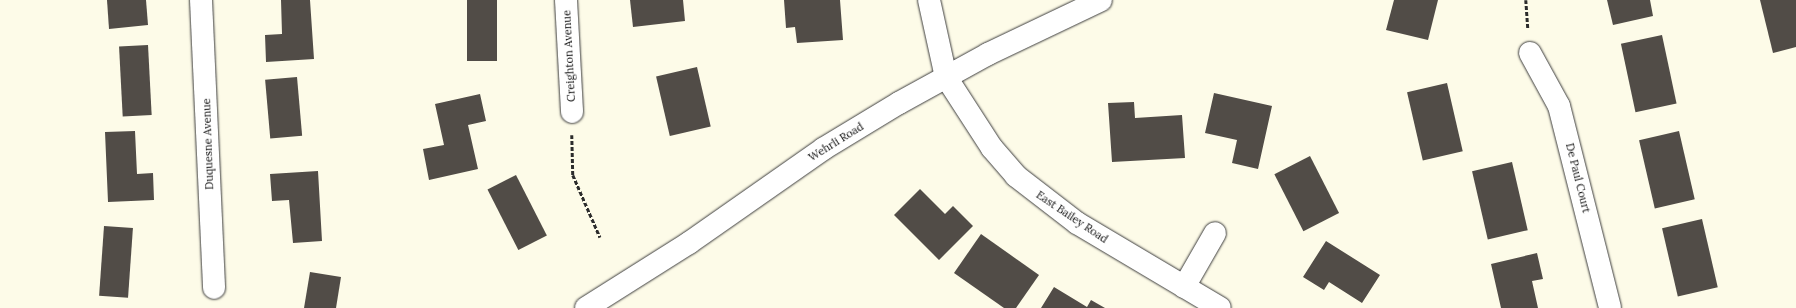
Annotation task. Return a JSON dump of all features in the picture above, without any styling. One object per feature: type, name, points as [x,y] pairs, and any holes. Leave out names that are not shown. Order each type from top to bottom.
[{"type":"street","name":"Duquesne Avenue","points":[[201,0],[214,288]]},
{"type":"street","name":"Creighton Avenue","points":[[566,0],[572,112]]},
{"type":"street","name":"East Bailey Road","points":[[929,0],[946,77],[992,148],[1032,190],[1077,223],[1220,308]]},
{"type":"street","name":"Wehrli Road","points":[[586,308],[689,243],[823,149],[946,77],[1101,0]]},
{"type":"street","name":"De Paul Court","points":[[1530,53],[1558,106],[1610,308]]},
{"type":"street","points":[[1184,286],[1215,233]]},
{"type":"path","points":[[1526,0],[1530,53]]},
{"type":"path","points":[[572,112],[573,175],[600,237]]},
{"type":"building","points":[[107,0],[146,0],[148,25],[109,29]]},
{"type":"building","points":[[281,0],[310,0],[314,59],[266,62],[265,35],[282,34]]},
{"type":"building","points":[[467,0],[497,0],[497,61],[467,61]]},
{"type":"building","points":[[630,0],[683,0],[685,21],[633,27]]},
{"type":"building","points":[[784,0],[840,0],[843,40],[797,43],[795,27],[786,28]]},
{"type":"building","points":[[1394,0],[1438,0],[1428,40],[1386,30]]},
{"type":"building","points":[[1607,0],[1650,0],[1653,16],[1613,25]]},
{"type":"building","points":[[1760,0],[1796,0],[1796,47],[1773,53]]},
{"type":"building","points":[[1662,35],[1677,103],[1635,112],[1621,44]]},
{"type":"building","points":[[148,45],[152,115],[123,116],[119,47]]},
{"type":"building","points":[[697,67],[711,126],[670,136],[656,76]]},
{"type":"building","points":[[297,77],[302,136],[270,139],[265,80]]},
{"type":"building","points":[[1447,83],[1463,151],[1423,160],[1407,92]]},
{"type":"building","points":[[1214,93],[1272,106],[1258,169],[1232,163],[1237,140],[1205,133]]},
{"type":"building","points":[[480,94],[486,121],[468,125],[478,169],[429,180],[423,149],[444,145],[435,104]]},
{"type":"building","points":[[1134,102],[1135,118],[1182,115],[1185,158],[1112,162],[1108,103]]},
{"type":"building","points":[[135,131],[137,174],[153,173],[154,200],[108,202],[105,132]]},
{"type":"building","points":[[1679,131],[1695,199],[1655,208],[1639,140]]},
{"type":"building","points":[[1310,156],[1339,213],[1303,231],[1274,174]]},
{"type":"building","points":[[1512,162],[1528,230],[1488,239],[1472,171]]},
{"type":"building","points":[[318,171],[322,241],[293,243],[289,200],[272,201],[270,174]]},
{"type":"building","points":[[516,175],[547,236],[518,250],[487,190]]},
{"type":"building","points":[[920,189],[945,214],[953,206],[973,226],[939,260],[894,215]]},
{"type":"building","points":[[1702,219],[1718,287],[1678,296],[1662,228]]},
{"type":"building","points":[[104,226],[133,228],[128,298],[99,296]]},
{"type":"building","points":[[981,234],[1039,275],[1016,308],[1004,308],[954,273]]},
{"type":"building","points":[[1326,241],[1380,275],[1362,303],[1329,282],[1324,290],[1303,277]]},
{"type":"building","points":[[1537,253],[1543,279],[1532,281],[1538,308],[1501,308],[1491,264]]},
{"type":"building","points":[[310,272],[341,277],[336,308],[304,308]]},
{"type":"building","points":[[1054,287],[1087,307],[1091,300],[1105,308],[1041,308]]}]
